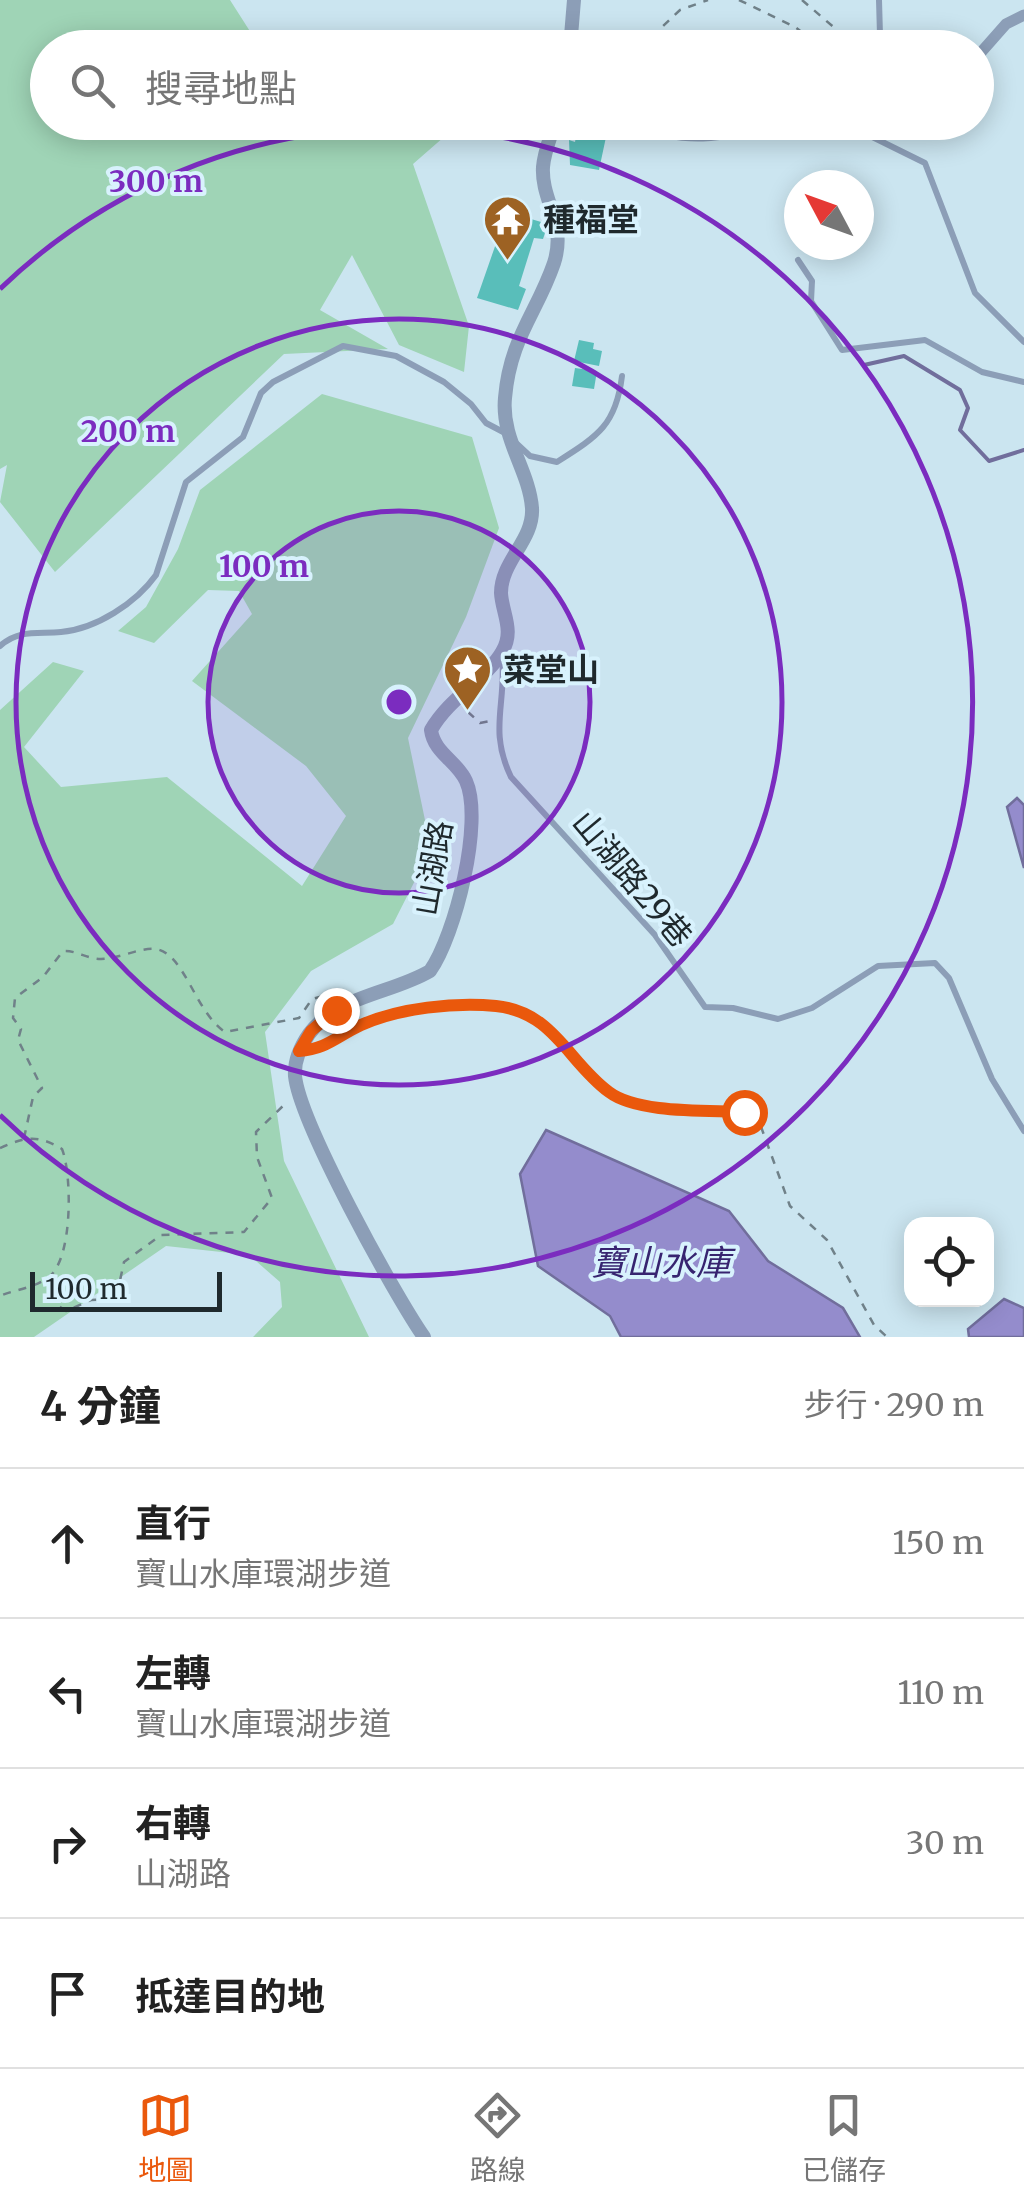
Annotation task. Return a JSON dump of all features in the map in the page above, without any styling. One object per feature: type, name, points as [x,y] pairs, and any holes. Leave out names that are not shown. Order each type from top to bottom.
[{"type":"street","points":[[572,30],[574,0]]},
{"type":"street","points":[[994,38],[1006,24],[1024,15]]},
{"type":"street","points":[[502,654],[508,618],[501,593],[507,567],[528,530],[532,507],[506,434],[504,399],[517,337],[554,262],[559,226],[542,168],[550,140]]},
{"type":"street","name":"山湖路","points":[[299,1051],[311,1031],[336,1010],[418,978],[430,971],[444,950],[461,884],[472,800],[464,778],[434,744],[431,730],[460,692],[502,654]]},
{"type":"street","points":[[299,1051],[295,1059],[299,1092],[328,1159],[424,1337]]},
{"type":"lane","points":[[879,0],[880,30]]},
{"type":"lane","points":[[878,140],[925,163],[975,293],[1024,342]]},
{"type":"lane","points":[[798,260],[812,281],[811,301],[842,350],[925,340],[982,372],[1024,382]]},
{"type":"lane","points":[[0,646],[16,634],[91,625],[149,586],[186,482],[243,437],[261,394],[274,382],[343,346],[396,356],[444,382],[471,404],[486,423],[506,434],[530,456],[557,462],[590,441],[618,409],[622,376]]},
{"type":"lane","name":"山湖路29巷","points":[[502,654],[505,683],[496,719],[498,750],[510,777],[656,935],[705,1007],[733,1008],[778,1019],[812,1008],[878,966],[935,963],[949,978],[992,1079],[1024,1131]]},
{"type":"path","points":[[659,30],[680,10],[708,0]]},
{"type":"path","points":[[739,0],[798,30]]},
{"type":"path","points":[[802,0],[837,30]]},
{"type":"path","points":[[468,712],[480,723],[496,719]]},
{"type":"path","points":[[24,1138],[34,1096],[42,1088],[18,1040],[21,1028],[13,1018],[14,998],[43,978],[63,952],[99,959],[152,948],[165,952],[187,976],[199,1007],[225,1032],[299,1018],[312,999],[352,988]]},
{"type":"path","points":[[299,1051],[324,1049],[384,1017],[466,1004],[493,1006],[541,1020],[608,1092],[624,1100],[688,1111],[744,1112],[760,1124],[790,1206],[827,1240],[874,1325],[888,1337]]},
{"type":"path","points":[[46,1279],[56,1304],[66,1311],[91,1300],[116,1299],[124,1262],[161,1234],[244,1232],[272,1198],[257,1157],[256,1132],[299,1092]]},
{"type":"path","points":[[0,1148],[24,1138],[45,1138],[62,1149],[68,1163],[66,1243],[54,1272],[46,1279],[0,1296]]},
{"type":"green space","points":[[0,0],[230,0],[249,30],[30,30],[30,140],[441,140],[413,164],[469,326],[464,372],[399,345],[352,255],[320,310],[388,349],[284,354],[55,572],[0,502],[7,465],[0,469]]},
{"type":"green space","points":[[322,394],[472,437],[499,528],[466,617],[408,738],[431,849],[393,924],[311,971],[265,1032],[284,1161],[369,1337],[253,1337],[282,1307],[280,1282],[249,1255],[166,1246],[34,1337],[0,1337],[0,710],[53,662],[84,671],[24,747],[61,787],[167,777],[302,886],[346,816],[306,766],[192,681],[252,614],[239,591],[208,590],[154,643],[118,631],[146,607],[178,549],[200,490]]},
{"type":"water","points":[[1017,798],[1024,805],[1024,868],[1007,807]]},
{"type":"water","name":"寶山水庫","points":[[546,1130],[729,1211],[768,1261],[843,1308],[860,1337],[621,1337],[610,1316],[538,1266],[520,1174]]},
{"type":"water","points":[[1004,1299],[1024,1308],[1024,1337],[969,1337],[968,1329]]},
{"type":"building","points":[[569,140],[605,140],[599,170],[570,165]]},
{"type":"building","name":"種福堂","points":[[507,212],[548,224],[543,239],[534,238],[519,286],[526,289],[518,310],[477,298]]},
{"type":"building","points":[[579,340],[594,343],[593,349],[602,351],[599,366],[574,361]]},
{"type":"building","points":[[575,368],[597,371],[594,389],[572,386]]},
{"type":"waterway","points":[[864,365],[904,356],[960,390],[968,408],[960,430],[989,461],[1024,450]]},
{"type":"place","name":"種福堂","points":[[508,262]]},
{"type":"place","name":"菜堂山","points":[[468,712]]},
{"type":"route","points":[[336,1010],[311,1031],[299,1051],[324,1049],[362,1025],[384,1017],[466,1004],[493,1006],[541,1020],[608,1092],[624,1100],[688,1111],[744,1112]]}]
